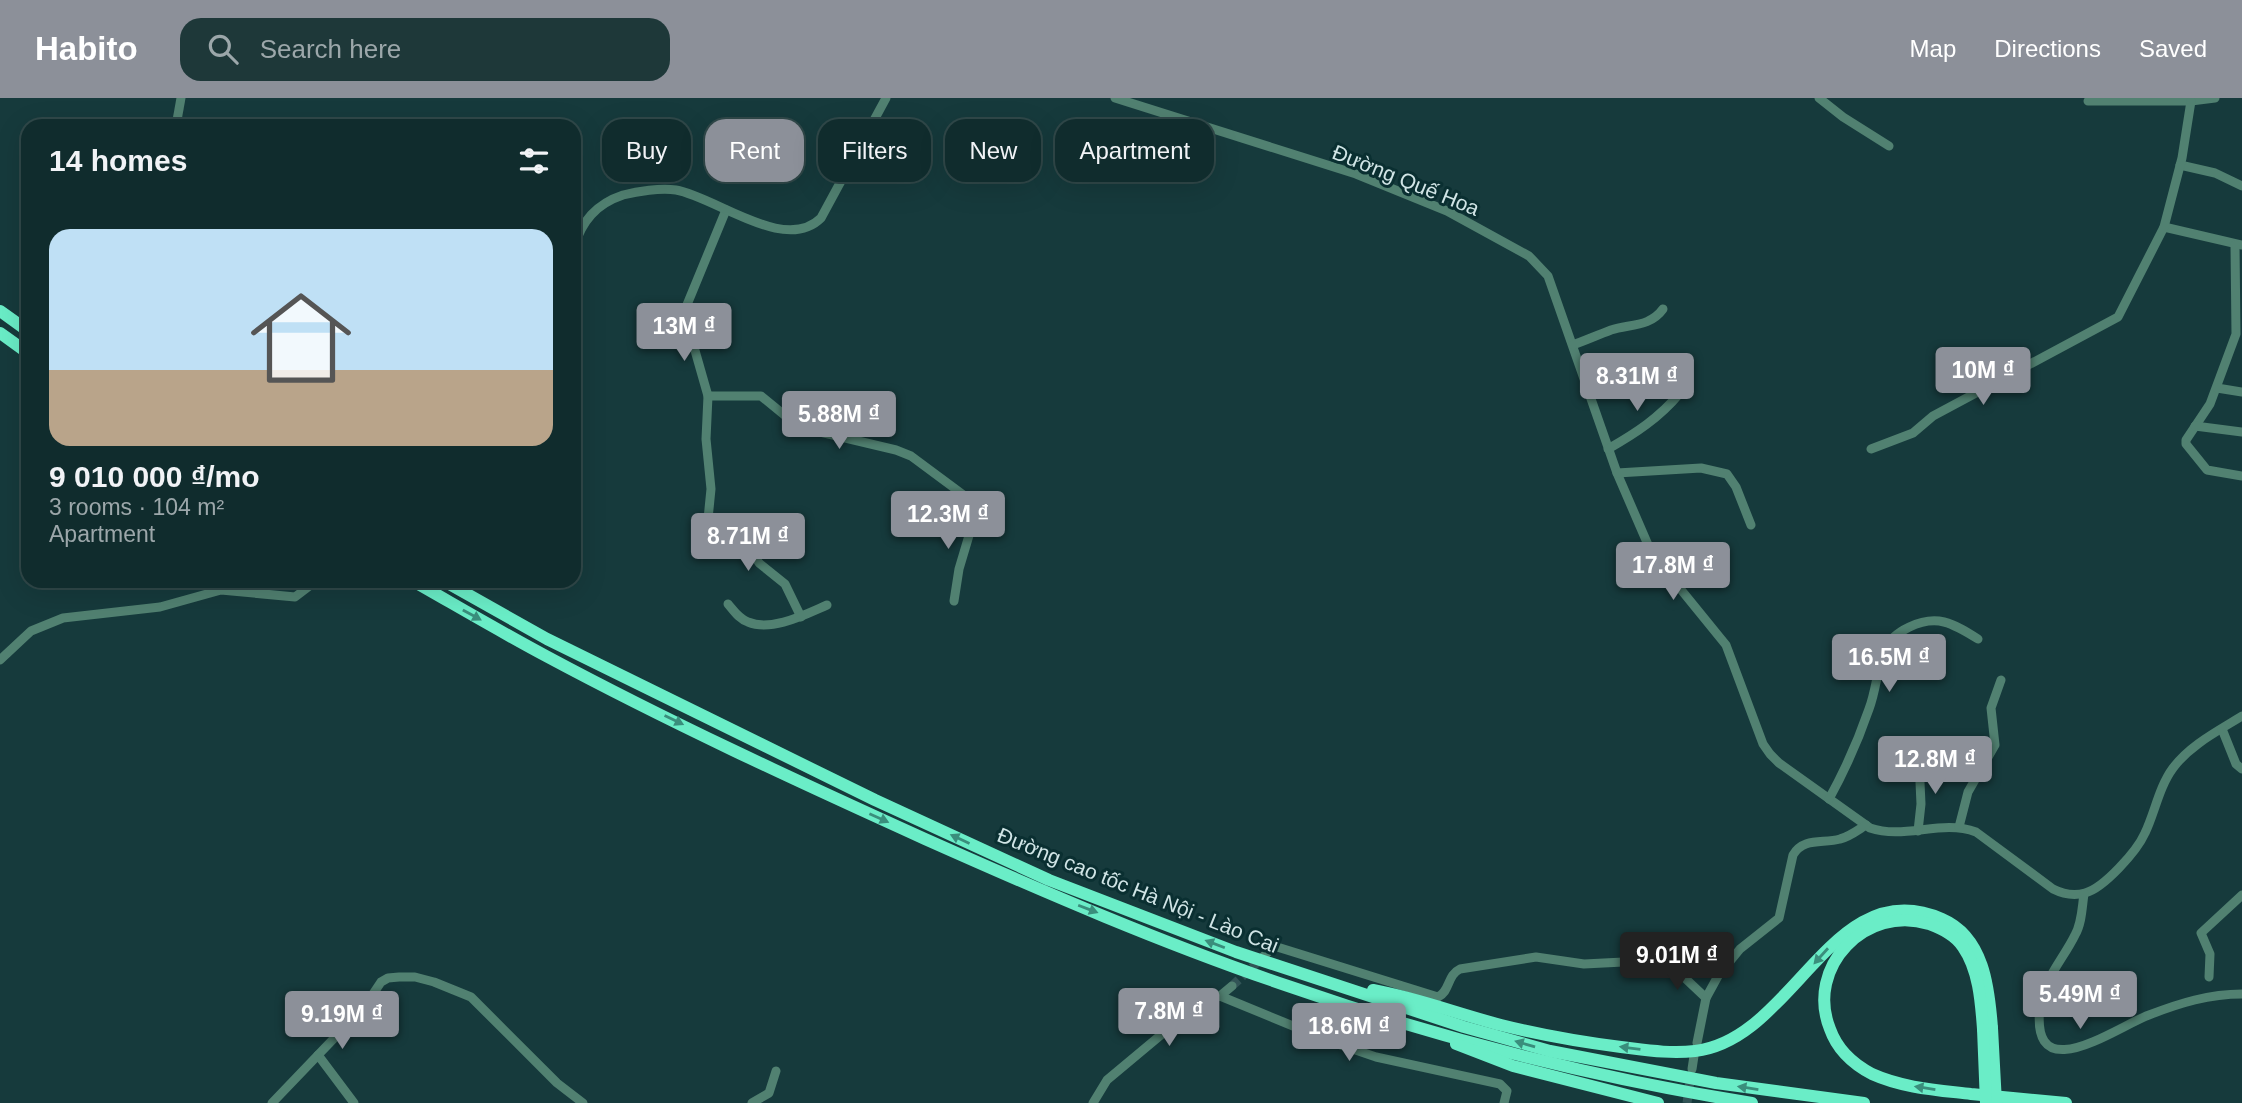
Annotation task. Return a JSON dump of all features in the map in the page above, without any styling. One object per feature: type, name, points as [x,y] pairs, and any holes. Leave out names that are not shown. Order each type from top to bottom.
[{"type":"highway","points":[[0,311],[21,326]]},
{"type":"highway","points":[[0,333],[21,348]]},
{"type":"highway","name":"Đường cao tốc Hà Nội - Lào Cai","points":[[425,588],[546,656],[855,807],[1033,887],[1290,987],[1549,1064],[1752,1103]]},
{"type":"highway","name":"Đường cao tốc Hà Nội - Lào Cai","points":[[456,588],[652,693],[875,800],[1049,880],[1236,953],[1464,1027],[1550,1051],[1727,1085],[1864,1103]]},
{"type":"highway","points":[[1318,980],[1404,996],[1546,1036],[1652,1051],[1697,1051],[1730,1040],[1761,1019],[1837,939],[1856,925],[1882,913],[1919,911],[1941,918],[1961,930],[1968,938],[1984,975],[1996,1103]]},
{"type":"highway","points":[[1986,1103],[1987,1029],[1978,987],[1965,950],[1946,932],[1928,924],[1902,920],[1885,922],[1861,932],[1845,945],[1833,962],[1826,979],[1825,1018],[1833,1038],[1844,1054],[1872,1073],[1906,1085],[1936,1090],[2066,1103]]},
{"type":"highway","points":[[1407,1023],[1513,1066],[1658,1103]]},
{"type":"street","points":[[177,119],[181,98]]},
{"type":"street","points":[[581,231],[586,219],[596,208],[609,200],[630,193],[667,190],[678,191],[776,228],[803,230],[813,226],[821,218],[886,98]]},
{"type":"street","name":"Đường Quế Hoa","points":[[1115,98],[1356,174],[1447,211],[1529,256],[1540,265],[1548,276],[1617,473],[1656,560],[1726,645],[1763,744],[1779,763],[1866,825],[1882,832],[1959,827]]},
{"type":"street","points":[[1819,98],[1889,146]]},
{"type":"street","points":[[2088,101],[2191,101],[2215,98]]},
{"type":"street","points":[[1871,449],[1913,433],[1933,416],[2118,317],[2164,227],[2180,165],[2191,101]]},
{"type":"street","points":[[2180,165],[2216,173],[2242,187]]},
{"type":"street","points":[[726,210],[684,312],[708,396],[706,439],[711,489],[708,513],[711,525],[723,539],[751,550],[759,564],[785,584],[801,618]]},
{"type":"street","points":[[2164,227],[2239,245],[2237,349],[2210,404],[2188,435],[2186,444],[2203,467],[2212,472],[2242,476]]},
{"type":"street","points":[[1573,345],[1613,330],[1636,326],[1652,319],[1663,309]]},
{"type":"street","points":[[2217,388],[2242,392]]},
{"type":"street","points":[[1608,449],[1664,412],[1680,393]]},
{"type":"street","points":[[708,396],[761,396],[799,427],[897,450],[911,456],[973,502],[976,512],[954,601]]},
{"type":"street","points":[[2195,426],[2242,432]]},
{"type":"street","points":[[1617,473],[1701,467],[1727,474],[1736,487],[1751,525]]},
{"type":"street","points":[[0,660],[31,631],[63,618],[160,607],[221,590],[295,597],[307,588]]},
{"type":"street","points":[[727,604],[738,616],[756,625],[801,618],[827,605]]},
{"type":"street","points":[[1829,799],[1855,750],[1885,648],[1901,632],[1927,622],[1953,624],[1978,639]]},
{"type":"street","points":[[2001,680],[1991,708],[1995,745],[1968,792],[1959,827],[1976,832],[2062,893],[2084,894],[2094,889],[2124,863],[2145,834],[2163,785],[2183,756],[2242,716]]},
{"type":"street","points":[[2222,729],[2236,764],[2242,769]]},
{"type":"street","points":[[1918,831],[1921,804],[1919,760]]},
{"type":"street","points":[[1697,1042],[1706,998],[1728,962],[1779,918],[1793,855],[1797,849],[1807,843],[1840,839],[1866,825]]},
{"type":"street","points":[[2084,894],[2076,934],[2042,995],[2039,1029],[2041,1037],[2051,1047],[2082,1047],[2148,1015],[2216,994],[2242,994]]},
{"type":"street","points":[[2209,977],[2210,954],[2201,933],[2242,895]]},
{"type":"street","points":[[1260,960],[1274,946],[1438,997],[1445,992],[1450,977],[1460,969],[1536,957],[1584,964],[1662,960],[1706,998]]},
{"type":"street","points":[[272,1103],[365,1006],[381,982],[388,978],[415,977],[471,997],[558,1083],[583,1103]]},
{"type":"street","points":[[1093,1103],[1107,1080],[1198,1004],[1220,996],[1232,986]]},
{"type":"street","points":[[1220,996],[1376,1057],[1500,1084],[1507,1091],[1504,1103]]},
{"type":"street","points":[[318,1055],[354,1103]]},
{"type":"street","points":[[1692,1069],[1694,1056]]},
{"type":"street","points":[[752,1103],[769,1093],[776,1071]]},
{"type":"tunnel","points":[[1232,986],[1260,960]]},
{"type":"tunnel","points":[[1687,1103],[1691,1074]]}]
